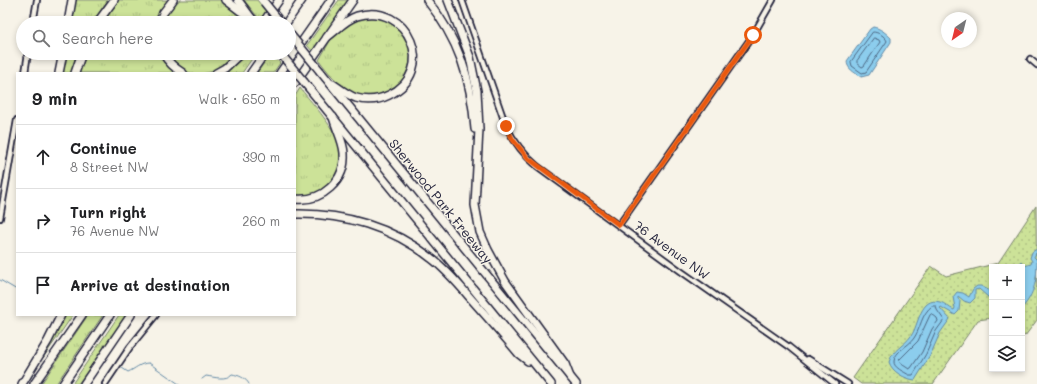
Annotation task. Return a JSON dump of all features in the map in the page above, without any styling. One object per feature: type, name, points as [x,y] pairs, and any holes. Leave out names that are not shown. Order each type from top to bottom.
[{"type":"highway","points":[[69,16],[72,0]]},
{"type":"highway","points":[[102,16],[114,0]]},
{"type":"highway","points":[[162,16],[173,0]]},
{"type":"highway","points":[[226,0],[247,16]]},
{"type":"highway","points":[[238,0],[249,16]]},
{"type":"highway","points":[[268,16],[279,0]]},
{"type":"highway","points":[[291,16],[302,0]]},
{"type":"highway","points":[[296,50],[331,0]]},
{"type":"highway","points":[[296,82],[353,0]]},
{"type":"highway","points":[[427,0],[444,22],[462,61],[468,80],[474,121],[476,177]]},
{"type":"highway","points":[[448,0],[470,57],[477,91],[480,129],[475,205],[480,232],[505,281],[565,364],[570,377]]},
{"type":"highway","points":[[263,1],[275,16]]},
{"type":"highway","points":[[327,37],[344,23],[356,16],[377,13],[390,17],[404,28],[411,39],[415,52],[413,69],[405,83],[393,94],[379,99],[364,99],[356,97],[327,80]]},
{"type":"highway","name":"Sherwood Park Freeway","points":[[296,41],[576,384]]},
{"type":"highway","points":[[59,72],[62,60]]},
{"type":"highway","points":[[75,72],[80,60]]},
{"type":"highway","points":[[167,60],[181,72]]},
{"type":"highway","points":[[218,72],[234,60]]},
{"type":"highway","points":[[252,72],[260,60]]},
{"type":"highway","points":[[286,60],[296,72]]},
{"type":"highway","points":[[281,72],[289,60]]},
{"type":"highway","points":[[296,72],[551,384]]},
{"type":"highway","points":[[296,199],[308,199],[323,194],[334,184],[341,173],[344,160],[343,146],[335,128],[332,115]]},
{"type":"highway","points":[[296,214],[329,215],[360,222],[385,231],[414,245],[432,258],[450,275],[519,354],[539,370]]},
{"type":"highway","points":[[22,384],[48,341],[60,316]]},
{"type":"highway","points":[[34,384],[81,316]]},
{"type":"highway","points":[[63,384],[109,316]]},
{"type":"highway","points":[[84,384],[130,316]]},
{"type":"highway","points":[[118,335],[125,330],[136,316]]},
{"type":"street","points":[[34,16],[37,0]]},
{"type":"street","name":"76 Avenue NW","points":[[462,0],[506,126],[516,144],[529,159],[682,272],[789,347],[848,384]]},
{"type":"street","points":[[619,225],[753,35],[773,0]]},
{"type":"street","points":[[25,72],[27,60]]},
{"type":"street","points":[[1030,60],[1037,65]]},
{"type":"street","points":[[0,218],[16,126]]},
{"type":"street","points":[[105,384],[130,347],[155,316]]},
{"type":"street","name":"76 Avenue NW","points":[[789,347],[836,384]]},
{"type":"street","points":[[836,384],[840,379]]},
{"type":"green space","points":[[74,0],[108,0],[97,16],[71,16]]},
{"type":"green space","points":[[118,0],[171,0],[161,16],[106,16]]},
{"type":"green space","points":[[180,0],[222,0],[235,9],[241,16],[166,16],[174,5]]},
{"type":"green space","points":[[244,0],[257,0],[266,11],[263,16],[257,16]]},
{"type":"green space","points":[[339,0],[349,0],[313,52],[307,45]]},
{"type":"green space","points":[[375,17],[390,22],[404,34],[410,48],[410,63],[404,76],[394,88],[381,95],[365,96],[347,89],[339,83],[319,60],[330,41],[343,28],[362,18]]},
{"type":"green space","points":[[64,60],[75,60],[71,72],[61,72]]},
{"type":"green space","points":[[84,60],[164,60],[177,72],[79,72]]},
{"type":"green space","points":[[172,60],[231,60],[217,70],[211,72],[188,72]]},
{"type":"green space","points":[[239,60],[251,60],[243,72],[224,72]]},
{"type":"green space","points":[[266,60],[277,60],[280,63],[274,72],[258,72]]},
{"type":"green space","points":[[300,88],[325,119],[339,144],[341,157],[340,169],[333,181],[325,189],[316,194],[296,197],[296,94]]},
{"type":"green space","points":[[1036,206],[1037,320],[1025,336],[1025,264],[994,264],[998,263]]},
{"type":"green space","points":[[989,265],[989,318],[978,320],[933,384],[861,384],[853,378],[931,266],[946,276]]},
{"type":"green space","points":[[64,316],[72,316],[43,358],[43,356]]},
{"type":"green space","points":[[87,316],[102,316],[56,384],[41,384]]},
{"type":"green space","points":[[118,316],[126,316],[78,384],[72,384]]},
{"type":"water","points":[[873,27],[887,34],[891,38],[891,42],[869,75],[861,77],[853,72],[847,64],[847,61]]},
{"type":"water","points":[[1037,249],[1037,253],[1034,257],[1037,260],[1036,273],[1034,286],[1030,297],[1025,304],[1025,266],[1031,264],[1032,261],[1030,258],[1032,252]]},
{"type":"water","points":[[977,286],[981,286],[989,290],[989,298],[979,289],[975,290],[975,298],[970,303],[964,301],[958,296],[960,301],[959,311],[955,315],[941,307],[940,308],[950,319],[940,333],[930,356],[915,380],[903,377],[896,372],[889,362],[893,354],[911,336],[924,307],[933,301],[942,303],[954,310],[953,297],[957,292],[963,293],[969,297],[973,289]]},
{"type":"waterway","points":[[0,280],[16,289]]},
{"type":"waterway","points":[[122,368],[128,372],[140,365],[149,363],[179,384]]},
{"type":"waterway","points":[[202,379],[206,376],[223,378],[232,374],[242,377],[249,384]]},
{"type":"route","points":[[506,126],[513,140],[529,159],[619,225],[753,35]]}]
